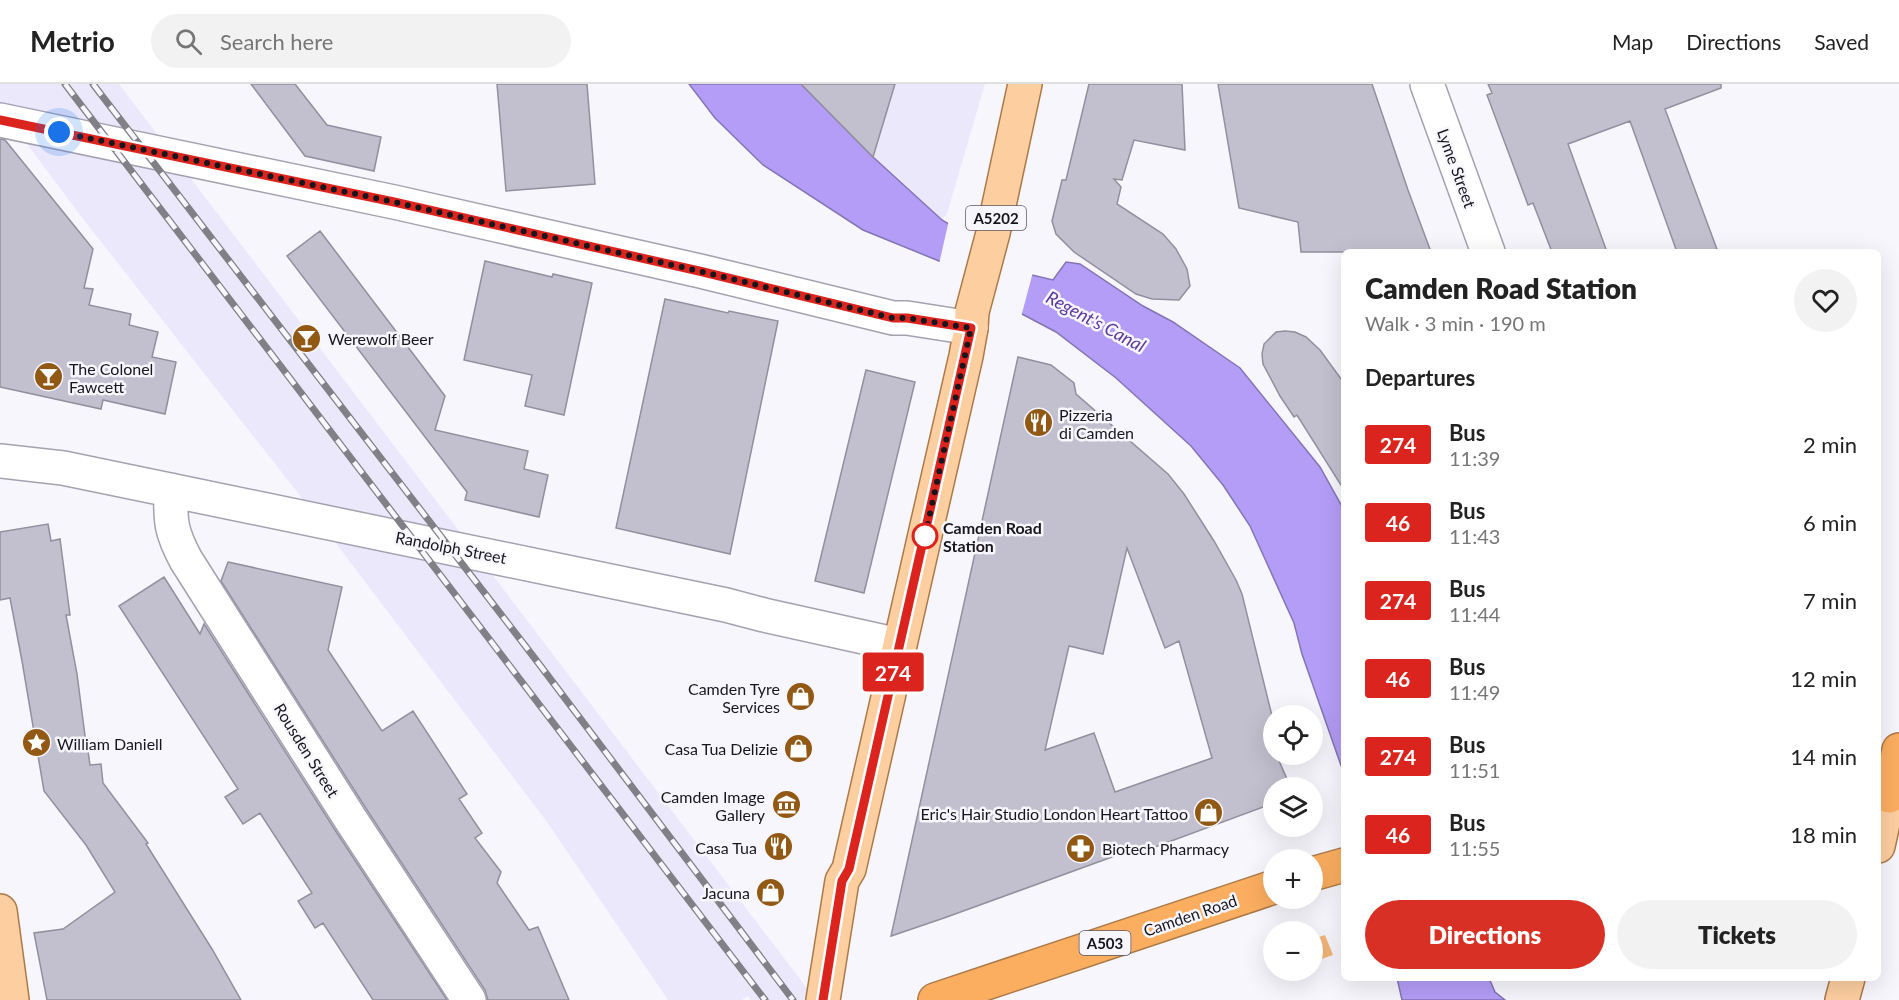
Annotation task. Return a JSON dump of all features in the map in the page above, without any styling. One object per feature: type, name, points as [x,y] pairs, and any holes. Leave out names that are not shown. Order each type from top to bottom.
[{"type":"highway","points":[[1889,796],[1899,750]]},
{"type":"highway","points":[[1323,871],[1341,866]]},
{"type":"highway","name":"Camden Road","points":[[935,1000],[1263,891]]},
{"type":"main road","name":"A5202","points":[[824,1000],[842,881],[849,869],[1025,84]]},
{"type":"main road","points":[[1881,832],[1889,796]]},
{"type":"main road","points":[[0,911],[12,1000]]},
{"type":"main road","points":[[1842,1000],[1847,981]]},
{"type":"street","name":"Lyme Street","points":[[1427,84],[1487,249]]},
{"type":"street","points":[[0,120],[394,202],[699,271],[893,318],[971,320]]},
{"type":"street","name":"Randolph Street","points":[[0,461],[63,468],[171,490],[751,610],[764,615],[899,645]]},
{"type":"street","name":"Rousden Street","points":[[171,490],[171,527],[186,560],[351,820],[469,1000]]},
{"type":"shaded area","points":[[0,84],[119,84],[816,1000],[751,1000],[748,996],[742,1000],[668,1000],[547,822],[297,492],[77,211],[0,108]]},
{"type":"shaded area","points":[[801,84],[985,84],[947,214],[942,220],[873,157]]},
{"type":"shaded area","points":[[1325,935],[1333,955],[1323,958],[1323,936]]},
{"type":"water","name":"Regent's Canal","points":[[689,84],[801,84],[873,157],[942,220],[1032,275],[1053,280],[1066,262],[1080,264],[1143,306],[1173,322],[1240,368],[1320,467],[1341,505],[1341,765],[1323,714],[1323,705],[1320,705],[1302,654],[1294,623],[1250,526],[1223,485],[1191,446],[1116,378],[1056,332],[1022,314],[939,261],[863,230],[763,165],[715,118]]},
{"type":"water","points":[[1398,981],[1490,981],[1495,992],[1505,1000],[1402,1000]]},
{"type":"pier","points":[[949,220],[1033,272],[1021,317],[939,264]]},
{"type":"building","points":[[251,84],[295,84],[327,125],[381,137],[374,171],[305,156]]},
{"type":"building","points":[[497,84],[587,84],[595,184],[506,191]]},
{"type":"building","points":[[801,84],[895,84],[873,157]]},
{"type":"building","points":[[1089,84],[1182,84],[1185,150],[1134,140],[1122,180],[1114,179],[1121,187],[1117,204],[1163,234],[1176,249],[1187,269],[1190,286],[1179,300],[1152,299],[1136,294],[1074,252],[1056,234],[1052,221],[1062,180],[1066,180]]},
{"type":"building","points":[[1218,84],[1372,84],[1430,249],[1341,249],[1341,252],[1301,252],[1298,222],[1239,208]]},
{"type":"building","points":[[1488,84],[1721,84],[1721,88],[1665,109],[1717,249],[1676,249],[1630,121],[1568,144],[1606,249],[1551,249],[1533,203],[1528,205],[1487,95],[1492,93]]},
{"type":"building","points":[[0,139],[5,140],[93,249],[84,288],[93,289],[89,305],[131,314],[129,325],[158,332],[152,357],[176,362],[165,414],[103,400],[101,409],[0,387]]},
{"type":"building","points":[[320,231],[445,396],[435,430],[528,451],[524,469],[548,475],[539,517],[465,500],[467,492],[287,256]]},
{"type":"building","points":[[485,261],[552,277],[553,274],[592,283],[564,415],[525,406],[532,375],[464,360]]},
{"type":"building","points":[[665,299],[778,321],[730,554],[616,528]]},
{"type":"building","points":[[1276,332],[1295,332],[1306,337],[1320,350],[1341,379],[1341,485],[1297,415],[1294,417],[1280,396],[1263,364],[1264,344]]},
{"type":"building","points":[[1018,357],[1051,365],[1074,383],[1076,394],[1168,474],[1184,494],[1214,541],[1242,594],[1269,705],[1263,705],[1263,765],[1281,765],[1286,777],[1263,777],[1263,807],[1136,854],[1134,849],[891,936]],"holes":[[[1127,548],[1165,648],[1179,641],[1212,758],[1115,792],[1094,733],[1045,750],[1069,646],[1103,654]]]},
{"type":"building","points":[[866,370],[915,382],[864,593],[815,581]]},
{"type":"building","points":[[48,524],[51,541],[60,539],[70,615],[66,615],[90,765],[101,764],[103,783],[148,843],[146,844],[241,1000],[47,1000],[34,933],[63,929],[115,892],[86,845],[44,791],[10,598],[0,600],[0,532]]},
{"type":"building","points":[[228,562],[342,587],[328,650],[382,731],[413,711],[467,794],[459,799],[482,833],[475,838],[501,872],[497,883],[529,930],[538,927],[569,1000],[488,1000],[485,990],[221,581]]},
{"type":"building","points":[[164,577],[200,634],[204,624],[447,1000],[373,1000],[323,923],[315,928],[298,901],[312,893],[260,813],[243,824],[225,797],[238,789],[119,606]]},
{"type":"railway","points":[[65,84],[765,1000]]},
{"type":"railway","points":[[93,84],[533,656],[793,1000]]},
{"type":"bus line","name":"274","points":[[0,120],[394,202],[699,271],[893,318],[971,328],[849,869],[842,881],[823,1000]]},
{"type":"place","name":"Werewolf Beer","points":[[307,338]]},
{"type":"place","name":"The Colonel Fawcett","points":[[48,377]]},
{"type":"place","name":"Pizzeria di Camden","points":[[1038,423]]},
{"type":"place","name":"Camden Road Station","points":[[925,536]]},
{"type":"place","name":"Camden Tyre Services","points":[[801,697]]},
{"type":"place","name":"William Daniell","points":[[36,743]]},
{"type":"place","name":"Casa Tua Delizie","points":[[799,748]]},
{"type":"place","name":"Camden Image Gallery","points":[[786,805]]},
{"type":"place","name":"Eric's Hair Studio London Heart Tattoo","points":[[1209,813]]},
{"type":"place","name":"Casa Tua","points":[[778,847]]},
{"type":"place","name":"Biotech Pharmacy","points":[[1081,848]]},
{"type":"place","name":"Jacuna","points":[[771,892]]},
{"type":"route","points":[[59,132],[394,202],[699,271],[893,318],[971,328],[925,536]]}]
